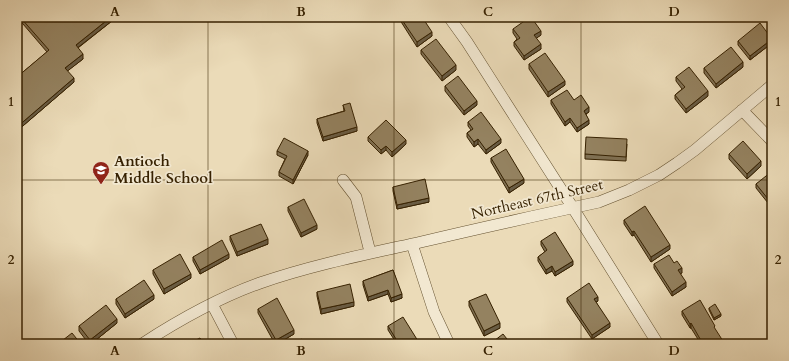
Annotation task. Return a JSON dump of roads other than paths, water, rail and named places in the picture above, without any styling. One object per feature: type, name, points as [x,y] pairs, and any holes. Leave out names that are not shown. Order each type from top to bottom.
[{"type":"street","points":[[449,17],[467,42],[658,344]]},
{"type":"street","name":"Northeast 67th Street","points":[[142,344],[181,320],[212,304],[259,284],[295,272],[370,252],[599,202],[630,190],[659,175],[695,150],[772,85]]},
{"type":"street","points":[[742,110],[772,140]]},
{"type":"street","points":[[343,180],[356,197],[370,252]]},
{"type":"street","points":[[412,244],[434,312],[449,344]]},
{"type":"street","points":[[212,304],[233,344]]},
{"type":"place","name":"Antioch Middle School","points":[[101,185]]}]
